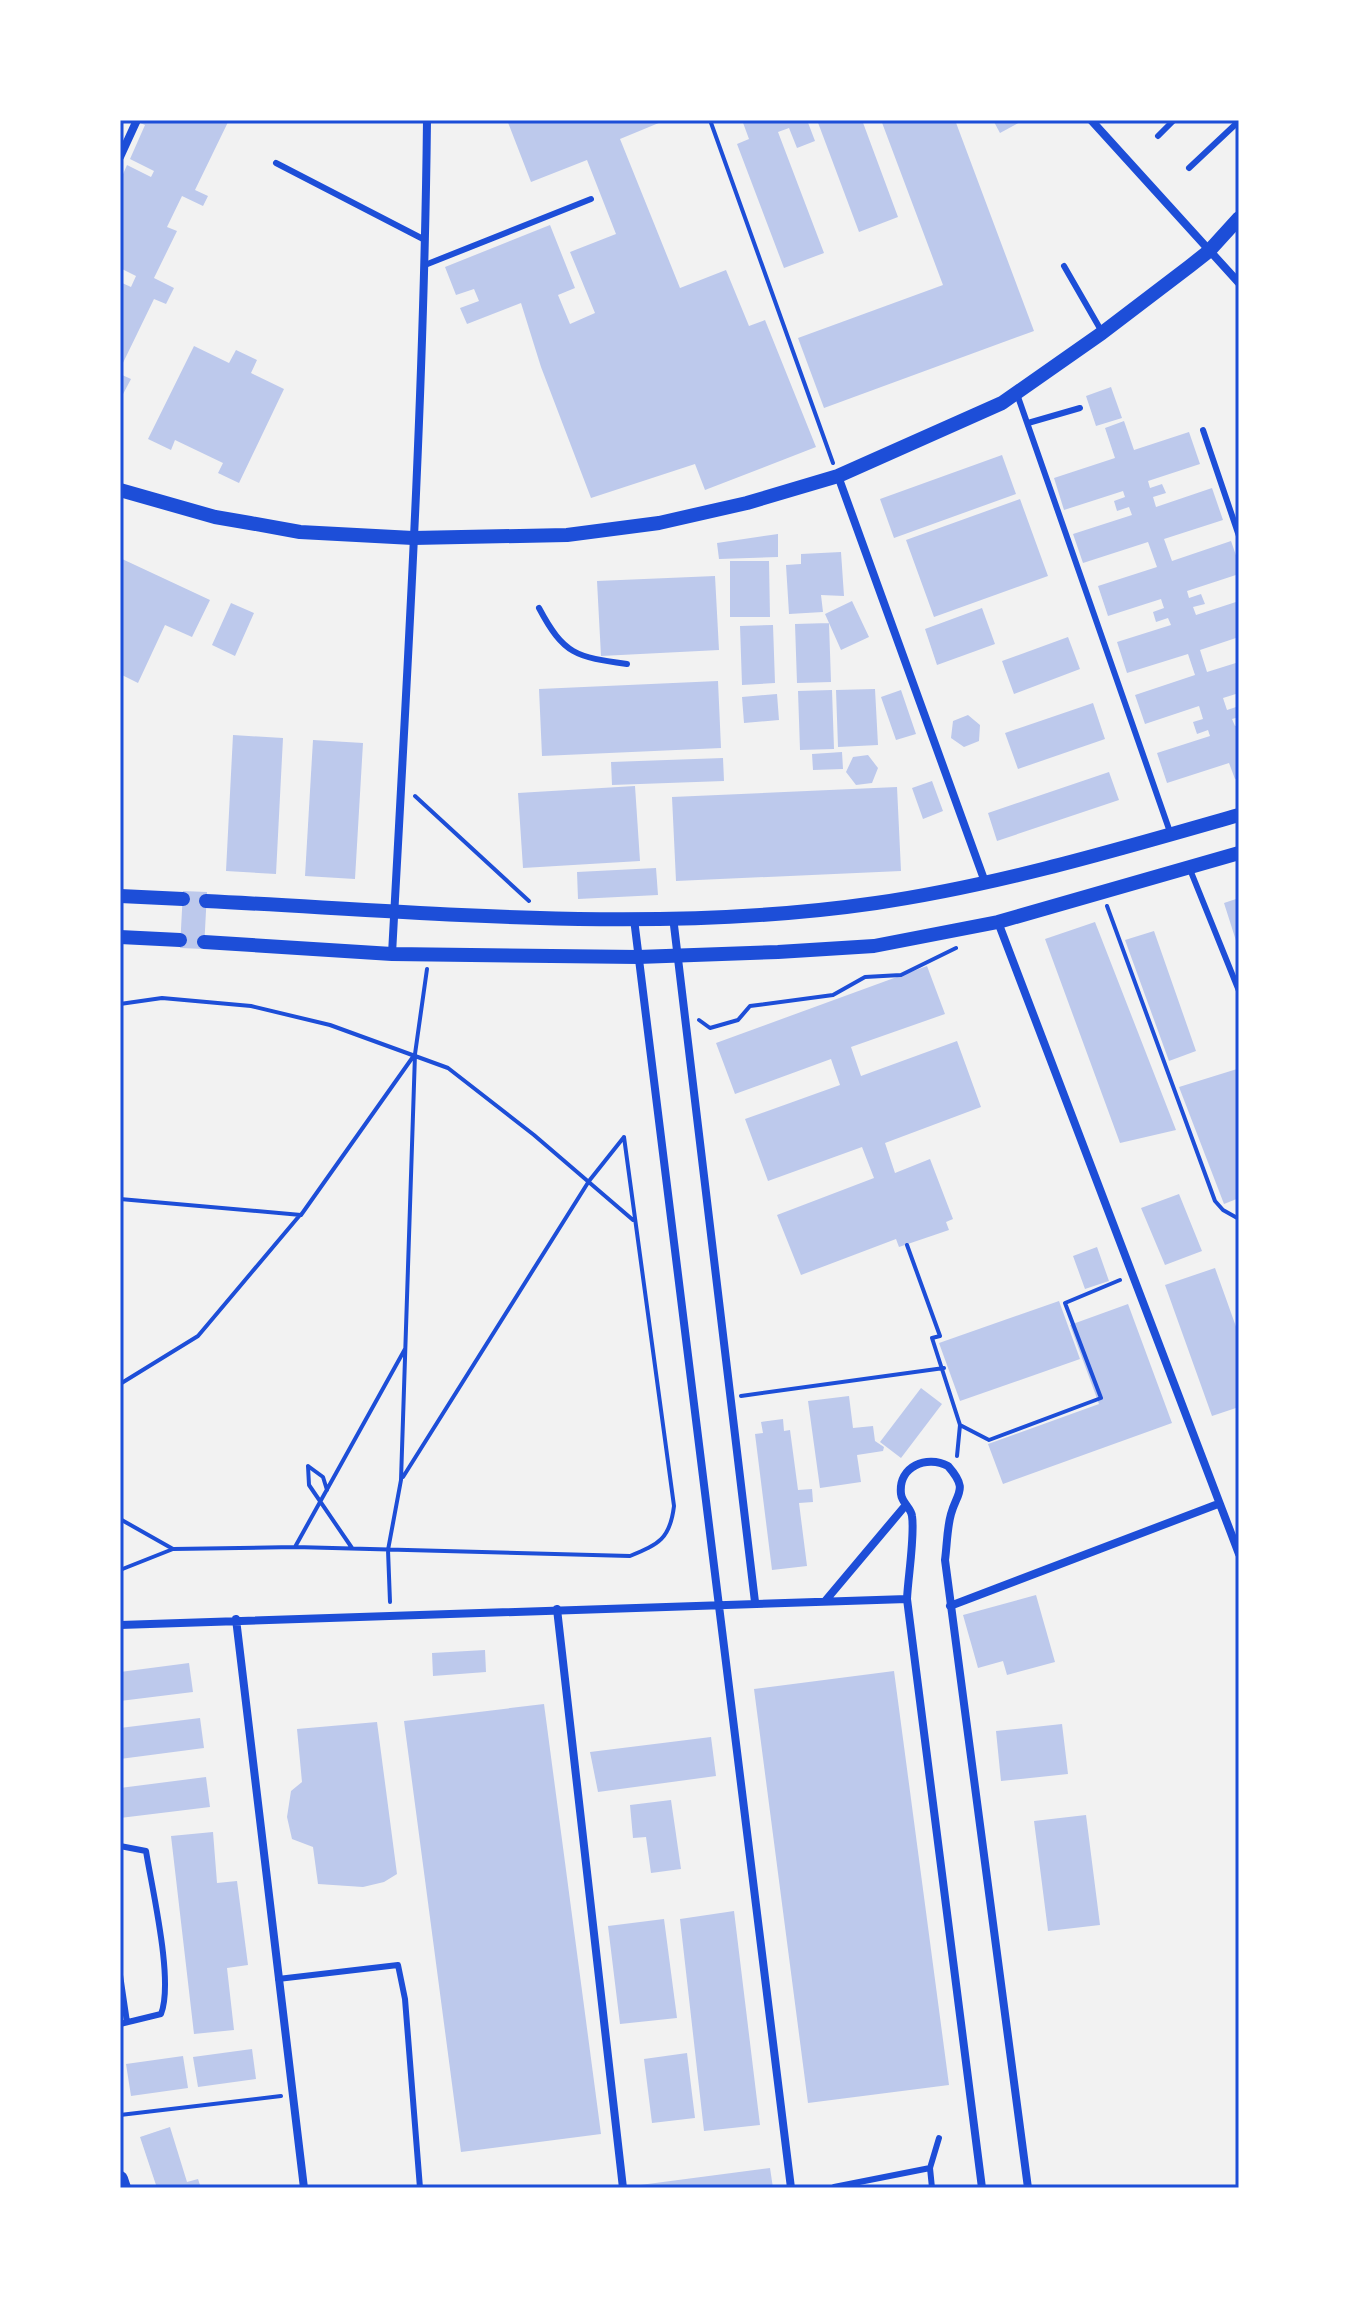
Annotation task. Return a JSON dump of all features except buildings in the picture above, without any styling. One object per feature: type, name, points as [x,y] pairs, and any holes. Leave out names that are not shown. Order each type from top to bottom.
[{"type":"main road","points":[[120,2179],[123,2188]]},
{"type":"street","points":[[120,157],[137,120]]},
{"type":"street","points":[[392,954],[425,265],[427,120]]},
{"type":"street","points":[[1091,120],[1239,283]]},
{"type":"street","points":[[120,490],[215,517],[300,532],[413,538],[567,535],[659,523],[747,503],[838,476],[911,446],[1017,394],[1209,251],[1239,218]]},
{"type":"street","points":[[838,476],[985,882]]},
{"type":"street","points":[[206,901],[546,917],[634,919],[755,915],[875,903],[985,882],[1239,815]]},
{"type":"street","points":[[204,942],[392,954],[638,957],[874,946],[998,922],[1239,853]]},
{"type":"street","points":[[120,896],[183,899]]},
{"type":"street","points":[[673,917],[755,1602]]},
{"type":"street","points":[[634,919],[791,2188]]},
{"type":"street","points":[[998,922],[1239,1554]]},
{"type":"street","points":[[120,937],[180,940]]},
{"type":"street","points":[[982,2188],[907,1599],[912,1513],[905,1506],[900,1490],[902,1480],[915,1464],[929,1460],[948,1466],[955,1474],[960,1493],[951,1511],[945,1560],[1028,2188]]},
{"type":"street","points":[[950,1606],[1218,1504]]},
{"type":"street","points":[[826,1600],[905,1506]]},
{"type":"street","points":[[120,1625],[907,1599]]},
{"type":"street","points":[[557,1609],[623,2188]]},
{"type":"street","points":[[236,1619],[304,2188]]},
{"type":"lane","points":[[1158,136],[1174,120]]},
{"type":"lane","points":[[1189,168],[1239,121]]},
{"type":"lane","points":[[276,163],[426,241]]},
{"type":"lane","points":[[425,265],[591,199]]},
{"type":"lane","points":[[1064,266],[1102,333]]},
{"type":"lane","points":[[1017,394],[1170,834]]},
{"type":"lane","points":[[1028,423],[1080,408]]},
{"type":"lane","points":[[1203,430],[1239,536]]},
{"type":"lane","points":[[539,608],[562,646],[589,659],[627,664]]},
{"type":"lane","points":[[1189,867],[1239,991]]},
{"type":"lane","points":[[120,1846],[146,1851],[163,1962],[166,2001],[161,2014],[124,2023],[120,1975]]},
{"type":"lane","points":[[278,1979],[398,1965],[405,1999],[420,2188]]},
{"type":"lane","points":[[932,2188],[930,2168],[939,2138]]},
{"type":"lane","points":[[834,2187],[866,2184],[930,2168]]},
{"type":"path","points":[[710,120],[838,476]]},
{"type":"path","points":[[401,784],[546,917]]},
{"type":"path","points":[[1102,892],[1215,1201],[1239,1219]]},
{"type":"path","points":[[683,1004],[710,1028],[738,1020],[750,1006],[833,995],[865,977],[901,975],[976,939],[983,925]]},
{"type":"path","points":[[390,1614],[388,1550],[401,1480],[415,1054],[429,955]]},
{"type":"path","points":[[120,1004],[162,998],[251,1006],[330,1025],[415,1054],[448,1068],[490,1099],[635,1222]]},
{"type":"path","points":[[120,1384],[198,1336],[301,1215],[415,1054]]},
{"type":"path","points":[[120,1570],[173,1549],[295,1547],[630,1556],[654,1546],[671,1528],[674,1506],[624,1137],[589,1181],[401,1480]]},
{"type":"path","points":[[120,1199],[301,1215]]},
{"type":"path","points":[[907,1245],[940,1336],[932,1338],[960,1425],[955,1474]]},
{"type":"path","points":[[960,1425],[989,1440],[1101,1398],[1065,1303],[1131,1275]]},
{"type":"path","points":[[295,1547],[406,1347]]},
{"type":"path","points":[[731,1397],[944,1368]]},
{"type":"path","points":[[327,1490],[323,1477],[308,1466],[309,1485],[352,1548]]},
{"type":"path","points":[[120,1519],[173,1549]]},
{"type":"path","points":[[120,2115],[292,2095]]}]
